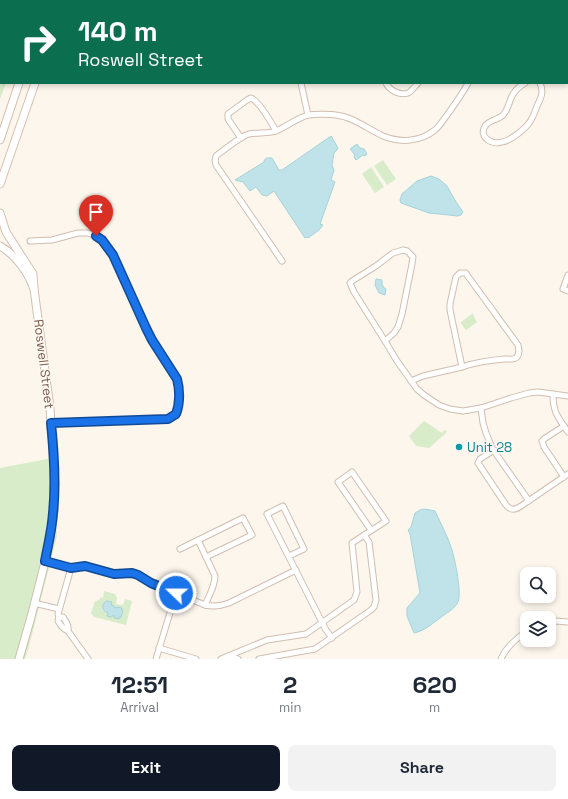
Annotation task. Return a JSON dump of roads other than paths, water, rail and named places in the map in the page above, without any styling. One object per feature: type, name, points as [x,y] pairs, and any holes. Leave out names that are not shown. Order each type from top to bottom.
[{"type":"street","points":[[0,140],[19,84]]},
{"type":"street","points":[[0,184],[35,84]]},
{"type":"street","points":[[301,84],[308,115]]},
{"type":"street","points":[[387,84],[390,89],[400,94],[408,92],[417,84]]},
{"type":"street","points":[[282,261],[215,162],[216,156],[241,138],[250,134],[270,133],[276,131],[308,115],[336,115],[348,118],[383,136],[393,139],[417,139],[436,129],[467,84]]},
{"type":"street","points":[[524,84],[515,91],[503,115],[489,122],[485,126],[483,132],[484,136],[489,141],[500,143],[507,141],[518,134],[529,123],[542,96],[540,84]]},
{"type":"street","points":[[241,138],[228,119],[228,114],[246,100],[251,98],[260,106],[276,131]]},
{"type":"street","points":[[0,213],[6,232],[33,274],[34,289]]},
{"type":"street","points":[[30,241],[52,240],[78,233],[88,233],[102,240],[113,255],[149,334],[178,383],[178,409],[176,414],[168,419],[51,423]]},
{"type":"street","name":"Roswell Street","points":[[0,246],[10,253],[19,263],[28,275],[34,289],[51,423],[54,511],[45,561],[19,659]]},
{"type":"street","points":[[385,341],[398,328],[412,264],[413,256],[407,251],[403,250],[393,252],[376,266],[350,283],[354,292],[397,361],[417,389],[440,405],[450,409],[463,411],[481,408],[530,393],[538,392],[568,396]]},
{"type":"street","points":[[411,381],[423,376],[462,367],[513,359],[517,357],[519,352],[518,345],[467,275],[464,273],[460,273],[455,281],[450,304],[462,367]]},
{"type":"street","points":[[568,275],[563,289],[568,291]]},
{"type":"street","points":[[553,394],[553,405],[556,414],[568,432]]},
{"type":"street","points":[[481,408],[486,433],[494,450],[529,500]]},
{"type":"street","points":[[494,450],[480,459],[478,463],[508,508],[516,510],[566,476],[542,446],[542,441],[544,439],[564,426]]},
{"type":"street","points":[[221,659],[267,640],[306,634],[354,600],[357,592],[352,543],[386,520],[352,472],[338,482],[371,530]]},
{"type":"street","points":[[289,556],[304,549],[283,506],[267,514],[326,630],[332,638]]},
{"type":"street","points":[[180,548],[243,518],[252,535],[206,557]]},
{"type":"street","points":[[259,659],[315,649],[371,610],[376,600],[369,542],[364,535]]},
{"type":"street","points":[[198,540],[214,573],[215,580],[205,605]]},
{"type":"street","points":[[45,561],[71,568],[85,566],[114,574],[132,573],[151,583],[205,605],[218,606],[229,603],[296,570]]},
{"type":"street","points":[[71,568],[58,614],[59,617],[63,618],[69,626],[68,631],[88,659]]},
{"type":"street","points":[[156,659],[176,593]]},
{"type":"street","points":[[34,603],[59,609]]},
{"type":"street","points":[[556,621],[568,622]]},
{"type":"street","points":[[501,659],[503,654],[513,642],[520,636]]},
{"type":"street","points":[[159,648],[196,659]]},
{"type":"street","points":[[228,656],[238,659]]},
{"type":"water","points":[[331,136],[338,148],[334,153],[332,165],[334,170],[331,180],[335,182],[320,224],[323,225],[308,238],[305,238],[274,191],[267,196],[262,195],[256,187],[250,191],[243,182],[235,180],[264,162],[266,158],[272,158],[279,170],[282,170]]},
{"type":"water","points":[[357,144],[360,148],[364,149],[367,154],[356,160],[354,157],[355,155],[350,149]]},
{"type":"water","points":[[431,176],[439,179],[447,186],[463,212],[461,215],[429,213],[401,203],[400,200],[402,194],[417,181]]},
{"type":"water","points":[[376,279],[382,280],[382,284],[386,289],[385,295],[379,293],[375,285]]},
{"type":"water","points":[[424,509],[435,511],[452,550],[459,584],[459,598],[455,607],[450,611],[428,627],[414,633],[407,616],[407,608],[420,593],[410,534],[408,530],[411,527],[415,513]]},
{"type":"water","points":[[106,601],[112,602],[111,605],[114,607],[122,608],[123,611],[119,619],[114,618],[115,616],[107,616],[108,613],[104,611],[103,608],[103,604]]},
{"type":"place","name":"Unit 28","points":[[459,447]]}]
